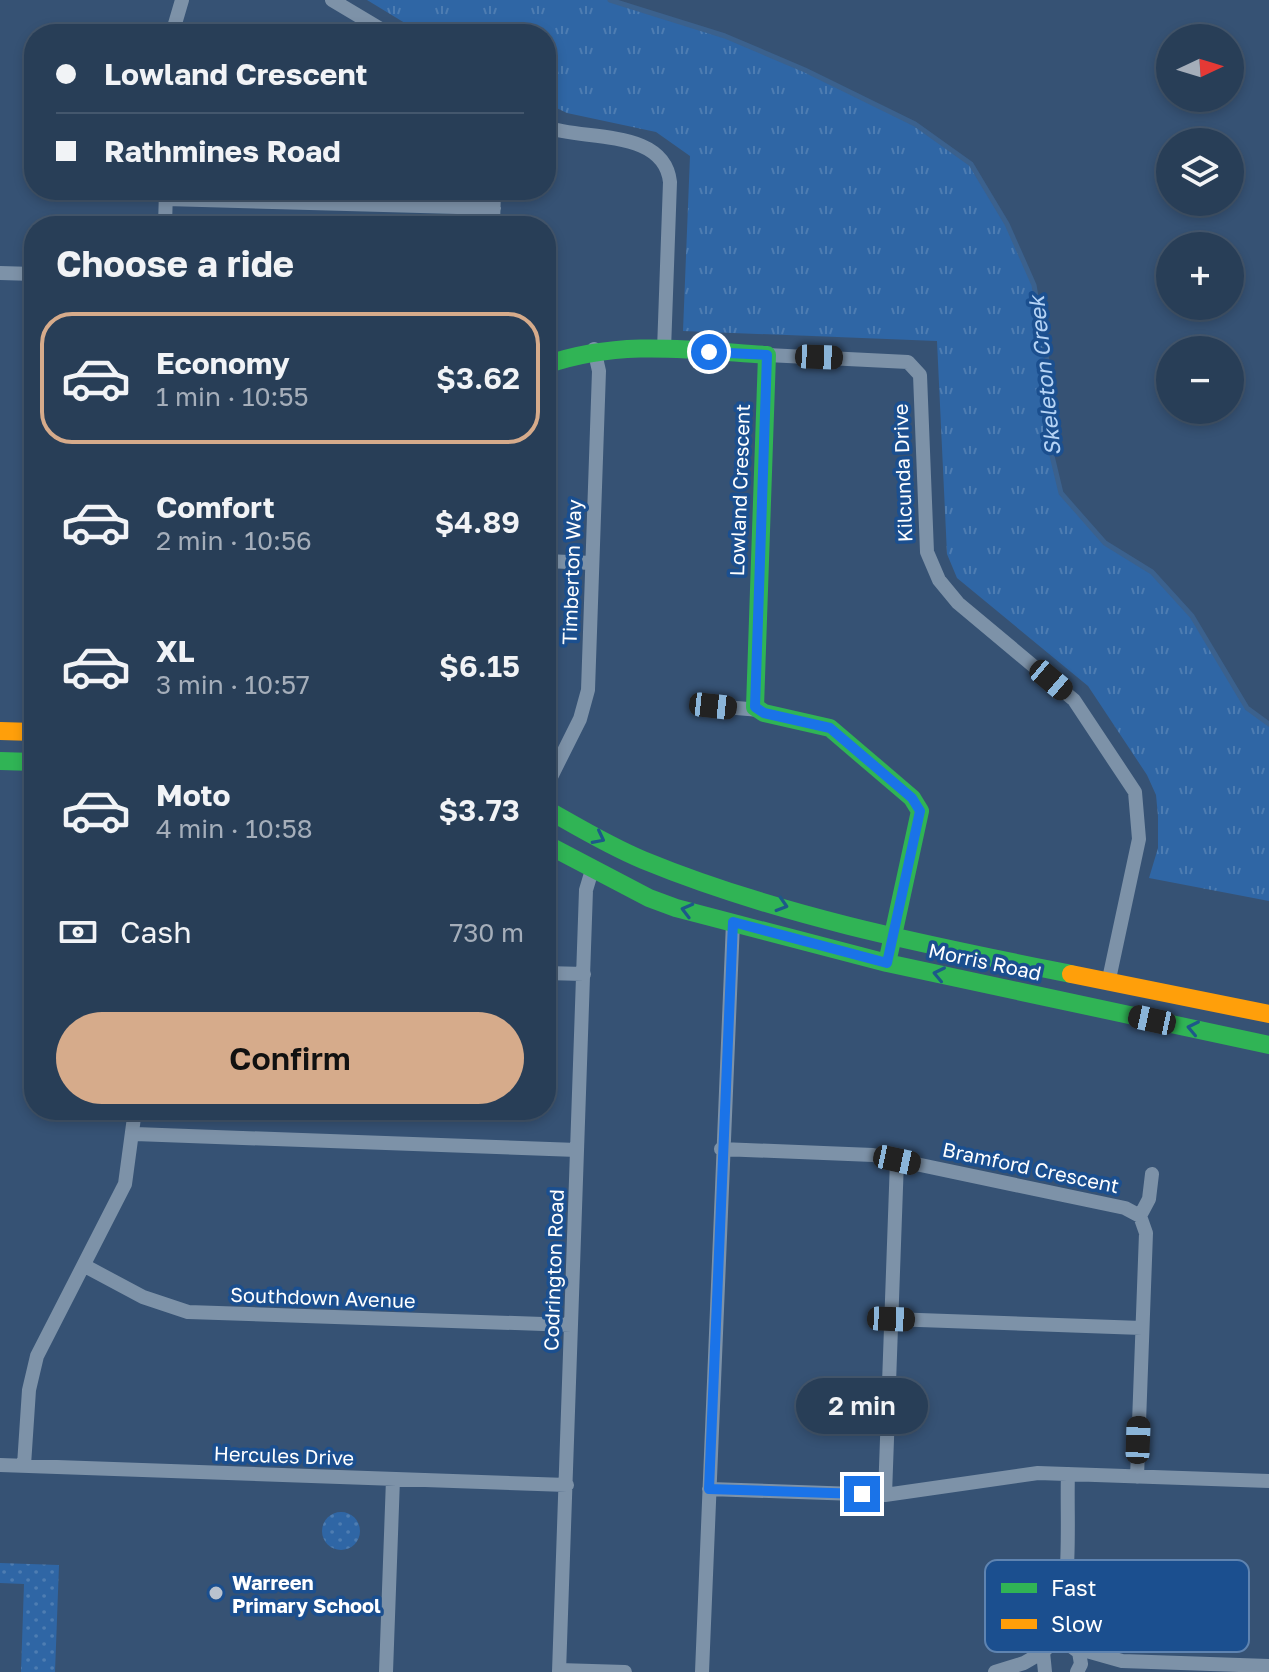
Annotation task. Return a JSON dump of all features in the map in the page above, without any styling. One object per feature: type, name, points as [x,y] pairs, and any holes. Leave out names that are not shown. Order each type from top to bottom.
[{"type":"street","points":[[175,24],[182,0]]},
{"type":"street","points":[[332,0],[372,24]]},
{"type":"street","points":[[556,129],[630,143],[658,154],[665,162],[670,182],[672,350]]},
{"type":"street","points":[[307,200],[494,208]]},
{"type":"street","points":[[494,200],[494,216]]},
{"type":"street","points":[[0,273],[24,274]]},
{"type":"street","points":[[556,362],[594,349],[767,355]]},
{"type":"street","name":"Timberton Way","points":[[556,767],[580,719],[588,690],[599,371],[594,349]]},
{"type":"street","name":"Lowland Crescent","points":[[760,710],[755,707],[753,688],[767,355]]},
{"type":"street","name":"Kilcunda Drive","points":[[767,355],[908,362],[920,375],[927,552],[939,580],[958,603],[1074,700],[1135,792],[1139,839],[1109,979]]},
{"type":"street","points":[[556,561],[592,563]]},
{"type":"street","points":[[713,706],[760,710],[830,728],[912,798],[920,811],[887,963]]},
{"type":"street","points":[[0,731],[24,732]]},
{"type":"street","points":[[0,761],[24,762]]},
{"type":"street","name":"Morris Road","points":[[556,814],[654,864],[793,908],[895,935],[1269,1014]]},
{"type":"street","name":"Morris Road","points":[[556,850],[649,898],[733,922],[887,963],[1269,1045]]},
{"type":"street","points":[[649,898],[654,864]]},
{"type":"street","name":"Codrington Road","points":[[559,1671],[586,890],[592,870]]},
{"type":"street","points":[[702,1672],[721,1149],[733,922]]},
{"type":"street","points":[[556,973],[584,974]]},
{"type":"street","points":[[24,1465],[29,1390],[37,1356],[125,1184],[135,1120]]},
{"type":"street","points":[[135,1134],[577,1150]]},
{"type":"street","name":"Bramford Crescent","points":[[721,1149],[873,1155],[1125,1208],[1140,1216],[1146,1233],[1137,1477]]},
{"type":"street","points":[[885,1495],[897,1160]]},
{"type":"street","name":"Bramford Crescent","points":[[1140,1216],[1149,1199],[1152,1174]]},
{"type":"street","name":"Southdown Avenue","points":[[85,1266],[143,1297],[188,1312],[571,1325]]},
{"type":"street","points":[[891,1319],[1142,1328]]},
{"type":"street","name":"Hercules Drive","points":[[0,1465],[567,1485]]},
{"type":"street","points":[[709,1489],[885,1495],[1022,1475],[1068,1474],[1269,1481]]},
{"type":"street","points":[[1065,1560],[1068,1474]]},
{"type":"street","points":[[386,1672],[393,1479]]},
{"type":"street","points":[[1001,1671],[1039,1652]]},
{"type":"street","points":[[1001,1671],[1043,1672],[1044,1652]]},
{"type":"street","points":[[1078,1652],[1081,1658],[1078,1672],[1122,1661]]},
{"type":"street","points":[[1090,1652],[1122,1661],[1237,1669],[1269,1666]]},
{"type":"street","points":[[559,1671],[625,1672]]},
{"type":"green space","points":[[367,0],[610,0],[725,36],[805,70],[915,124],[971,164],[1007,224],[1034,285],[1047,361],[1048,439],[1061,493],[1104,543],[1152,572],[1192,616],[1247,708],[1269,724],[1269,901],[1149,878],[1158,848],[1158,816],[1156,795],[1147,775],[1088,686],[957,578],[947,554],[937,341],[683,331],[690,156],[656,132],[567,113],[556,108],[556,24],[407,24]]},
{"type":"green space","points":[[341,1512],[354,1518],[360,1531],[354,1544],[341,1550],[328,1544],[322,1531],[328,1518]]},
{"type":"green space","points":[[0,1563],[59,1565],[55,1672],[21,1672],[24,1584],[0,1583]]},
{"type":"waterway","name":"Skeleton Creek","points":[[610,0],[725,36],[805,70],[915,124],[971,164],[1007,224],[1034,285],[1047,361],[1048,439],[1061,493],[1105,543],[1152,572],[1192,616],[1247,708],[1269,724]]},
{"type":"traffic: fast","points":[[556,362],[601,352],[656,348],[767,355],[755,707],[764,713],[830,728],[912,798],[920,811],[887,963]]},
{"type":"traffic: fast","points":[[0,761],[24,762]]},
{"type":"traffic: fast","points":[[556,815],[630,855],[747,897],[908,940],[1071,974]]},
{"type":"traffic: fast","points":[[556,849],[649,898],[676,908],[887,963],[1269,1045]]},
{"type":"traffic: slow","points":[[0,731],[24,732]]},
{"type":"traffic: slow","points":[[1071,974],[1269,1014]]},
{"type":"place","name":"Warreen Primary School","points":[[216,1593]]},
{"type":"route","points":[[709,352],[767,355],[753,688],[755,707],[764,713],[830,728],[912,798],[920,811],[887,963],[733,922],[709,1489],[862,1494]]}]
